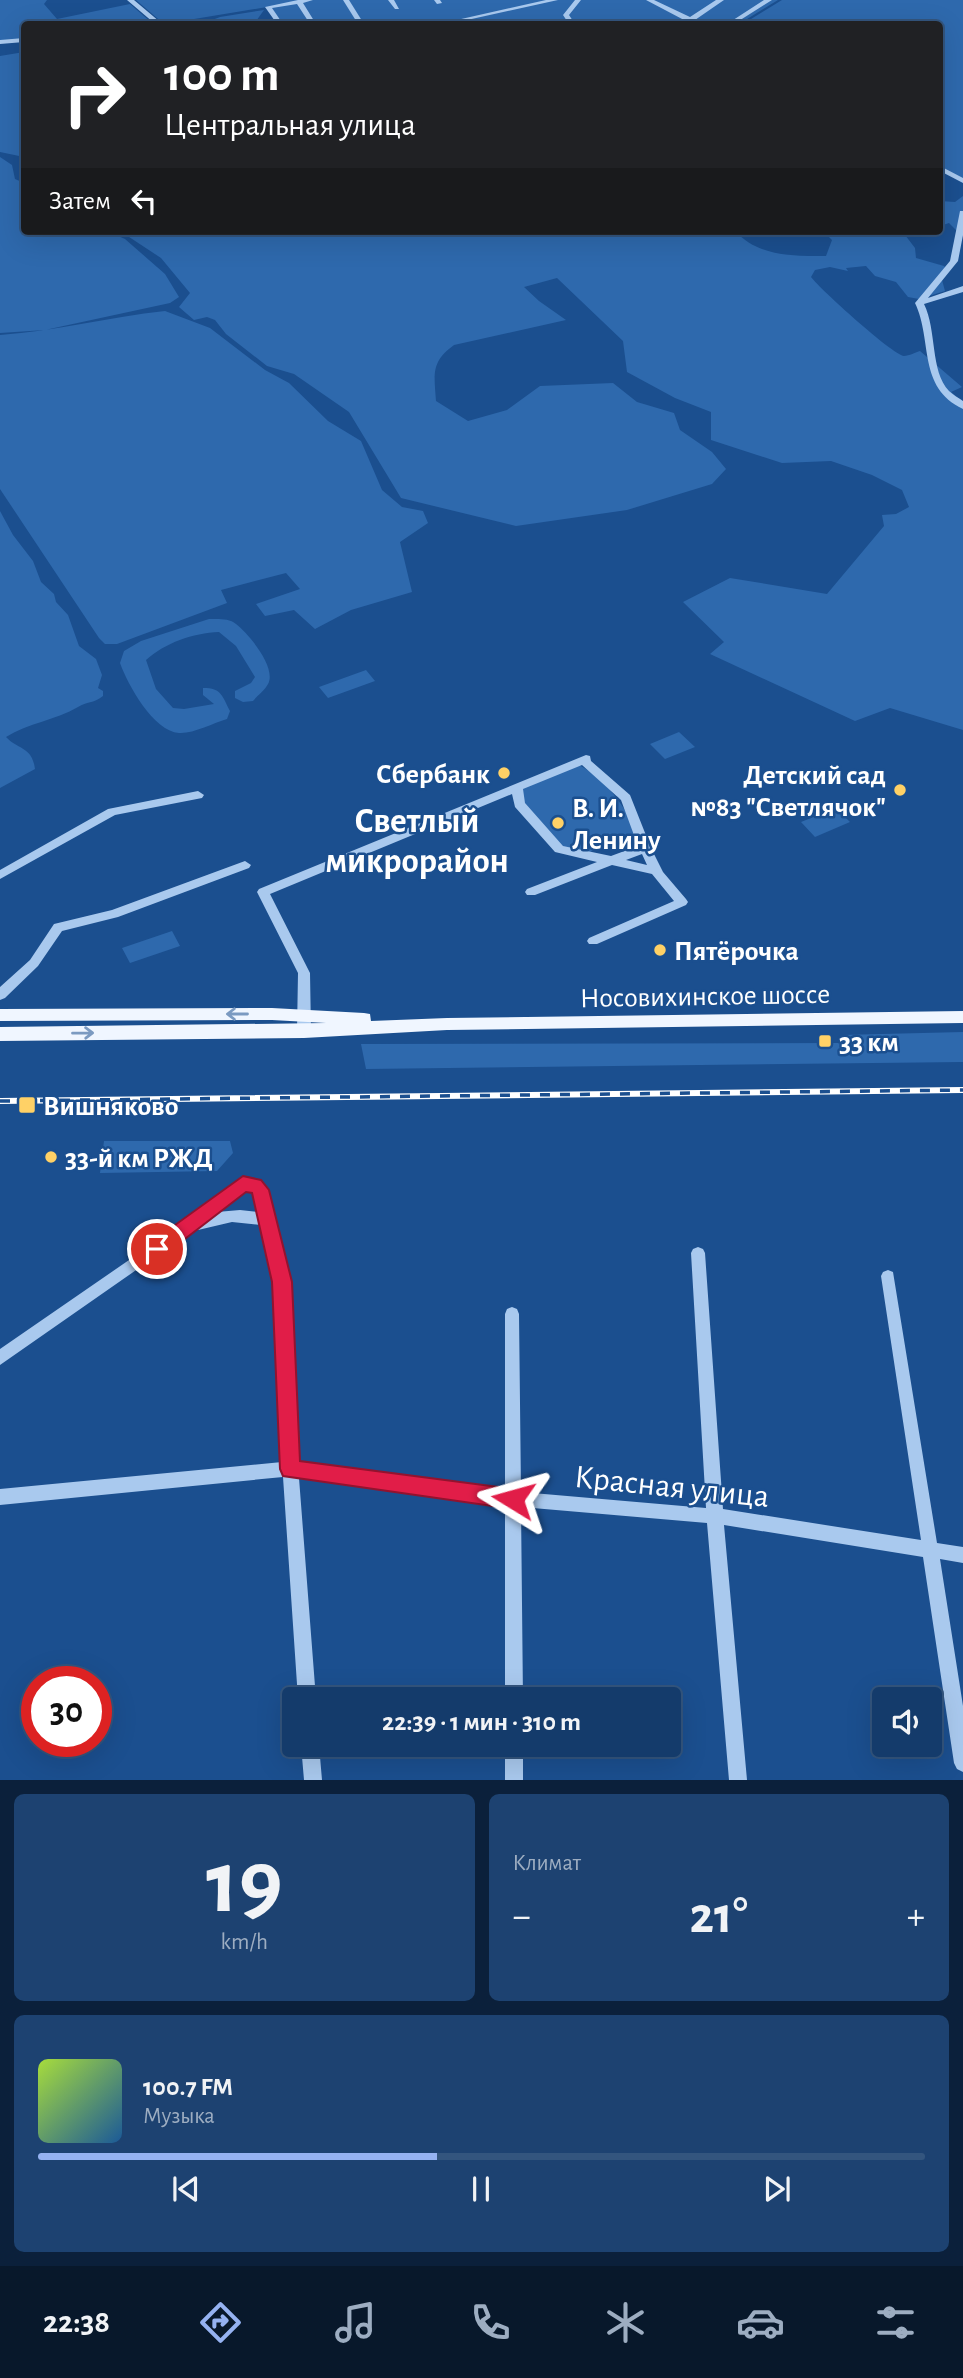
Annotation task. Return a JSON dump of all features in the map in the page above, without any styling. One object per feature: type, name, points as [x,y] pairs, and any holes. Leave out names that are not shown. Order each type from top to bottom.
[{"type":"main road","name":"Носовихинское шоссе","points":[[0,1015],[447,1024],[963,1017]]},
{"type":"main road","name":"Носовихинское шоссе","points":[[0,1034],[304,1023]]},
{"type":"street","points":[[130,0],[156,21]]},
{"type":"street","points":[[278,21],[268,7],[310,0]]},
{"type":"street","points":[[346,0],[359,21]]},
{"type":"street","points":[[391,0],[397,8]]},
{"type":"street","points":[[456,21],[555,0]]},
{"type":"street","points":[[570,21],[566,15],[578,0]]},
{"type":"street","points":[[649,0],[690,20]]},
{"type":"street","points":[[687,21],[721,0]]},
{"type":"street","points":[[735,21],[769,0]]},
{"type":"street","points":[[299,2],[311,21]]},
{"type":"street","points":[[0,42],[21,40]]},
{"type":"street","points":[[943,170],[963,181]]},
{"type":"street","points":[[919,303],[954,261],[963,213]]},
{"type":"street","points":[[919,303],[963,289]]},
{"type":"street","points":[[919,303],[927,322],[933,369],[945,392],[963,406]]},
{"type":"street","points":[[304,1023],[304,972],[263,892],[584,760],[626,798],[656,871],[682,902],[593,940]]},
{"type":"street","points":[[517,787],[519,804],[559,849],[656,871]]},
{"type":"street","points":[[0,875],[112,812],[198,795]]},
{"type":"street","points":[[531,892],[645,848]]},
{"type":"street","points":[[0,996],[34,962],[58,927],[114,914],[245,865]]},
{"type":"street","points":[[0,1358],[179,1233],[243,1184],[251,1183],[260,1190],[265,1220],[282,1282],[290,1469],[306,1687]]},
{"type":"street","points":[[179,1233],[227,1216],[251,1216],[265,1220]]},
{"type":"street","points":[[698,1253],[715,1516],[738,1780]]},
{"type":"street","points":[[888,1276],[963,1763]]},
{"type":"street","points":[[512,1314],[514,1687]]},
{"type":"street","name":"Красная улица","points":[[0,1497],[290,1469],[513,1499],[715,1516],[930,1552],[963,1555]]},
{"type":"street","points":[[311,1757],[313,1780]]},
{"type":"street","points":[[514,1757],[514,1780]]},
{"type":"shaded area","points":[[0,0],[47,0],[44,4],[57,19],[130,4],[150,21],[21,21],[21,39],[0,41]]},
{"type":"shaded area","points":[[136,0],[778,0],[744,21],[282,21],[267,7],[182,21],[160,21]]},
{"type":"shaded area","points":[[782,0],[963,0],[963,179],[943,169],[943,21],[748,21]]},
{"type":"shaded area","points":[[264,10],[256,21],[210,21]]},
{"type":"shaded area","points":[[21,52],[21,156],[0,152],[0,56]]},
{"type":"shaded area","points":[[0,157],[12,165],[15,179],[21,182],[21,235],[116,235],[125,239],[165,274],[179,297],[170,303],[45,330],[0,333]]},
{"type":"shaded area","points":[[963,196],[963,237],[949,223],[943,225],[943,201],[955,202]]},
{"type":"shaded area","points":[[126,235],[739,235],[755,246],[777,253],[826,256],[832,240],[827,235],[905,235],[915,248],[916,258],[944,266],[948,271],[942,280],[945,291],[919,299],[908,297],[896,282],[875,276],[866,266],[846,268],[848,271],[830,267],[815,270],[811,277],[886,345],[904,356],[920,351],[962,387],[951,392],[963,402],[963,730],[890,708],[855,721],[710,654],[724,642],[683,602],[730,578],[827,594],[884,526],[882,515],[896,514],[909,507],[902,490],[872,475],[831,461],[782,463],[711,440],[711,412],[675,398],[627,372],[623,341],[557,278],[524,287],[566,320],[454,345],[441,357],[436,369],[436,401],[468,421],[507,410],[540,386],[613,383],[637,402],[674,413],[680,430],[712,452],[726,469],[712,484],[627,510],[516,526],[401,498],[349,412],[294,374],[267,366],[226,334],[215,320],[207,317],[194,320],[179,307],[190,293],[161,258]]},
{"type":"shaded area","points":[[165,311],[210,328],[265,370],[289,383],[328,421],[361,441],[382,490],[402,507],[423,511],[428,523],[400,542],[412,592],[351,610],[315,629],[294,610],[265,616],[256,604],[300,589],[286,573],[221,590],[227,603],[117,644],[105,644],[99,638],[0,489],[0,335]]},
{"type":"shaded area","points":[[0,511],[13,535],[33,561],[41,582],[54,594],[56,602],[68,615],[79,646],[96,659],[102,675],[98,688],[103,691],[103,696],[6,737],[28,752],[35,769],[0,788]]},
{"type":"shaded area","points":[[209,619],[230,621],[248,635],[269,669],[268,684],[253,701],[243,702],[235,698],[235,691],[251,683],[255,677],[236,646],[219,632],[189,637],[171,644],[146,660],[156,689],[173,708],[184,709],[214,704],[203,695],[203,688],[214,689],[221,694],[230,711],[227,719],[197,730],[179,733],[169,730],[151,716],[135,694],[120,663],[124,651],[141,641]]},
{"type":"shaded area","points":[[366,670],[375,681],[328,698],[319,687]]},
{"type":"shaded area","points":[[679,732],[695,747],[665,759],[650,744]]},
{"type":"shaded area","points":[[579,765],[598,778],[613,794],[638,832],[580,856],[560,845],[534,820],[523,799],[521,788]]},
{"type":"shaded area","points":[[836,808],[850,822],[815,837],[801,822]]},
{"type":"shaded area","points":[[172,931],[180,946],[130,963],[122,948]]},
{"type":"shaded area","points":[[963,1032],[963,1062],[366,1069],[361,1044],[841,1043],[841,1035]]},
{"type":"shaded area","points":[[104,1141],[230,1141],[233,1153],[217,1171],[100,1173]]},
{"type":"railway","points":[[0,1101],[963,1090]]},
{"type":"place","name":"Сбербанк","points":[[504,773]]},
{"type":"place","name":"Детский сад №83 \"Светлячок\"","points":[[900,790]]},
{"type":"place","name":"В. И. Ленину","points":[[558,823]]},
{"type":"place","name":"Пятёрочка","points":[[660,950]]},
{"type":"place","name":"33 км","points":[[825,1041]]},
{"type":"place","name":"Вишняково","points":[[27,1105]]},
{"type":"place","name":"33-й км РЖД","points":[[51,1157]]},
{"type":"district","name":"Светлый микрорайон","points":[[417,840]]},
{"type":"route","points":[[157,1249],[243,1184],[255,1185],[260,1190],[265,1220],[276,1251],[282,1282],[290,1469],[513,1499]]}]
